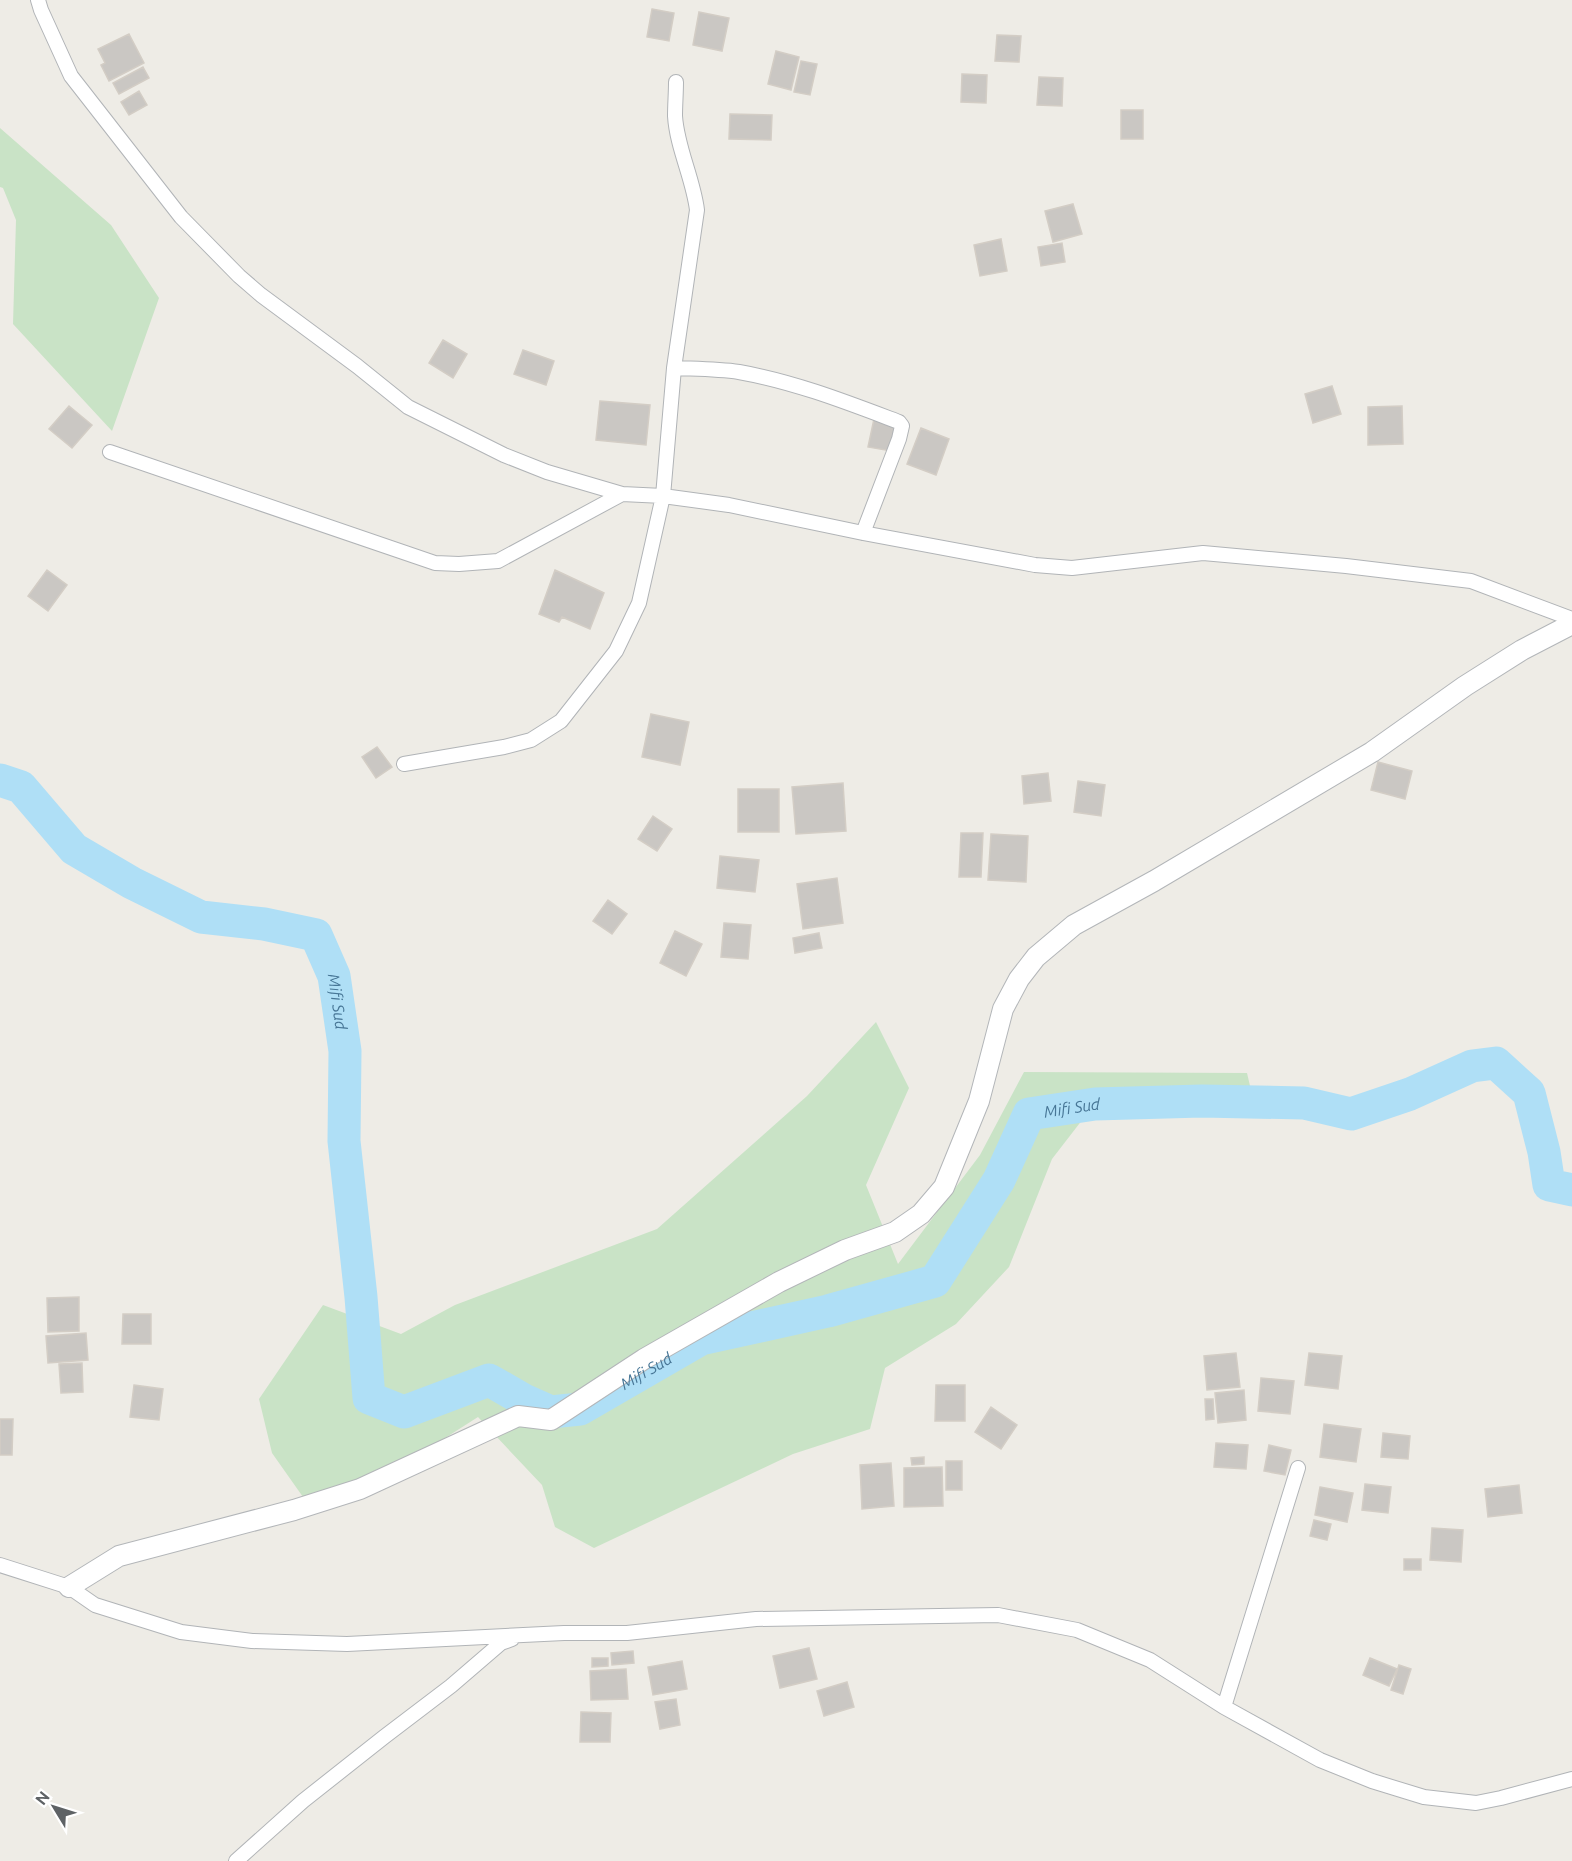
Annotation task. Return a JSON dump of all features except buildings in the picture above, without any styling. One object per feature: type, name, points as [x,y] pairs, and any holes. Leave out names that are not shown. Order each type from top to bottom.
[{"type":"street","points":[[38,0],[71,76],[201,240],[254,289],[408,407],[504,455],[547,472],[622,494],[663,496],[729,505],[863,534],[1044,566],[1072,568],[1203,553],[1346,566],[1471,581],[1572,619]]},
{"type":"street","points":[[404,764],[513,745],[531,740],[561,721],[616,651],[639,603],[663,496],[674,368],[697,210],[695,192],[675,117],[676,82]]},
{"type":"street","points":[[674,368],[738,372],[794,384],[830,395],[899,422],[902,426],[899,439],[863,534]]},
{"type":"street","points":[[110,452],[435,563],[498,561],[622,494]]},
{"type":"street","points":[[69,1587],[119,1556],[294,1510],[360,1489],[518,1416],[551,1420],[644,1359],[779,1282],[845,1250],[895,1232],[921,1214],[944,1186],[979,1101],[1004,1009],[1019,979],[1036,957],[1074,925],[1372,752],[1522,650],[1572,624]]},
{"type":"street","points":[[1224,1707],[1298,1468]]},
{"type":"street","points":[[0,1565],[69,1587],[95,1605],[181,1632],[252,1641],[347,1644],[627,1632],[756,1618],[998,1615],[1077,1630],[1129,1651],[1150,1660],[1224,1707],[1320,1760],[1372,1781],[1424,1797],[1476,1803],[1572,1779]]},
{"type":"street","points":[[236,1861],[303,1802],[451,1686],[501,1643],[519,1636]]},
{"type":"green space","points":[[0,128],[111,225],[159,298],[112,431],[13,324],[16,220],[3,188],[0,187]]},
{"type":"green space","points":[[876,1022],[909,1088],[866,1185],[898,1264],[980,1155],[1024,1072],[1247,1073],[1257,1116],[1086,1115],[1052,1159],[1009,1267],[956,1324],[885,1368],[870,1429],[793,1454],[594,1548],[555,1527],[542,1485],[478,1417],[398,1468],[303,1497],[272,1453],[259,1399],[323,1305],[401,1334],[455,1305],[657,1229],[807,1096]]},
{"type":"waterway","name":"Mifi Sud","points":[[0,780],[21,787],[74,849],[132,883],[201,917],[264,924],[316,935],[334,976],[345,1051],[344,1141],[361,1297],[369,1398],[404,1412],[489,1380],[551,1412],[580,1409],[701,1339],[828,1311],[935,1281],[999,1180],[1029,1114],[1095,1104],[1202,1101],[1304,1103],[1351,1114],[1410,1094],[1472,1066],[1496,1063],[1529,1093],[1544,1152],[1549,1185],[1572,1190]]}]
